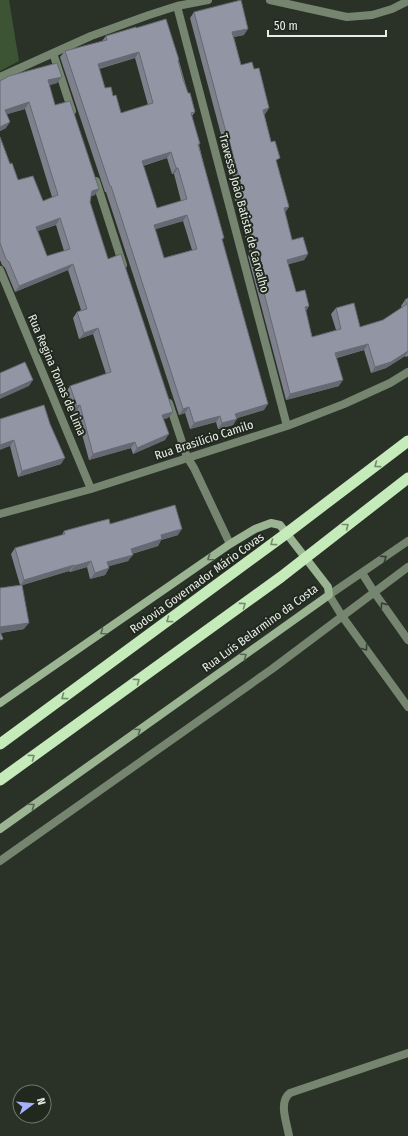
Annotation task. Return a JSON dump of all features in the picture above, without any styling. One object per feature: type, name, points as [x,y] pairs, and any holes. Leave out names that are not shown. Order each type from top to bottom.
[{"type":"highway","name":"Rodovia Governador Mário Covas","points":[[0,744],[280,538],[408,441]]},
{"type":"highway","points":[[0,780],[281,577],[408,478]]},
{"type":"main road","name":"Rua Luís Belarmino da Costa","points":[[0,829],[329,595],[328,587],[280,525],[271,523],[255,529],[230,544],[2,699]]},
{"type":"street","points":[[0,77],[91,36],[177,6],[208,0]]},
{"type":"street","points":[[270,0],[347,17],[372,15],[392,9],[408,1]]},
{"type":"street","name":"Travessa João Batista de Carvalho","points":[[177,6],[287,426]]},
{"type":"street","points":[[53,53],[75,117]]},
{"type":"street","points":[[94,175],[126,272]]},
{"type":"street","name":"Rua Regina Tomas de Lima","points":[[0,270],[91,489]]},
{"type":"street","name":"Rua Brasilício Camilo","points":[[0,514],[91,489],[186,457],[287,426],[344,404],[390,383],[408,372]]},
{"type":"street","points":[[167,398],[186,457],[194,468],[230,544]]},
{"type":"street","points":[[408,541],[329,595],[342,616],[408,707]]},
{"type":"street","points":[[0,861],[272,669],[408,567]]},
{"type":"street","points":[[362,573],[408,640]]},
{"type":"street","points":[[289,1136],[283,1106],[286,1096],[290,1093],[408,1053]]},
{"type":"green space","points":[[0,0],[9,0],[19,61],[0,71]]},
{"type":"building","points":[[241,0],[248,29],[232,32],[241,65],[252,62],[254,69],[259,68],[269,108],[263,110],[271,142],[275,141],[280,158],[276,160],[289,207],[284,208],[292,240],[303,237],[308,254],[287,260],[296,292],[305,290],[309,306],[305,307],[312,337],[341,329],[336,308],[354,303],[360,327],[383,320],[407,304],[405,300],[408,298],[408,351],[391,362],[375,367],[368,344],[335,353],[343,380],[290,394],[253,250],[255,250],[237,186],[241,185],[194,12]]},
{"type":"building","points":[[166,19],[179,60],[183,79],[188,93],[190,93],[195,112],[191,113],[200,144],[198,144],[224,238],[222,239],[268,404],[235,414],[237,419],[222,423],[220,416],[194,423],[189,407],[183,409],[111,186],[65,51],[107,40],[106,36]],"holes":[[[139,52],[153,103],[121,113],[116,95],[113,96],[111,87],[105,88],[98,64]],[[171,152],[176,168],[178,168],[187,199],[157,208],[142,161]],[[187,215],[197,249],[164,258],[154,225]]]},
{"type":"building","points":[[57,63],[62,77],[48,80],[55,105],[70,101],[99,189],[92,191],[90,202],[108,259],[121,254],[173,412],[162,415],[169,434],[137,448],[135,442],[93,454],[80,405],[77,406],[70,386],[111,372],[98,328],[84,333],[77,312],[87,309],[73,264],[19,286],[0,243],[0,137],[10,164],[12,163],[18,180],[33,176],[43,201],[58,195],[29,102],[5,110],[10,122],[0,127],[0,81],[9,76]],"holes":[[[60,218],[70,249],[47,256],[36,227]]]},
{"type":"building","points":[[25,362],[33,380],[0,395],[0,373]]},
{"type":"building","points":[[44,405],[50,424],[65,458],[22,471],[14,440],[0,445],[0,419]]},
{"type":"building","points":[[175,505],[182,529],[161,535],[162,539],[131,549],[133,555],[107,562],[109,568],[95,573],[91,561],[24,580],[15,548],[65,534],[64,531],[97,522],[109,519],[110,524]]},
{"type":"building","points":[[22,585],[29,623],[0,627],[0,588]]},
{"type":"building","points":[[0,631],[3,639],[0,640]]}]
